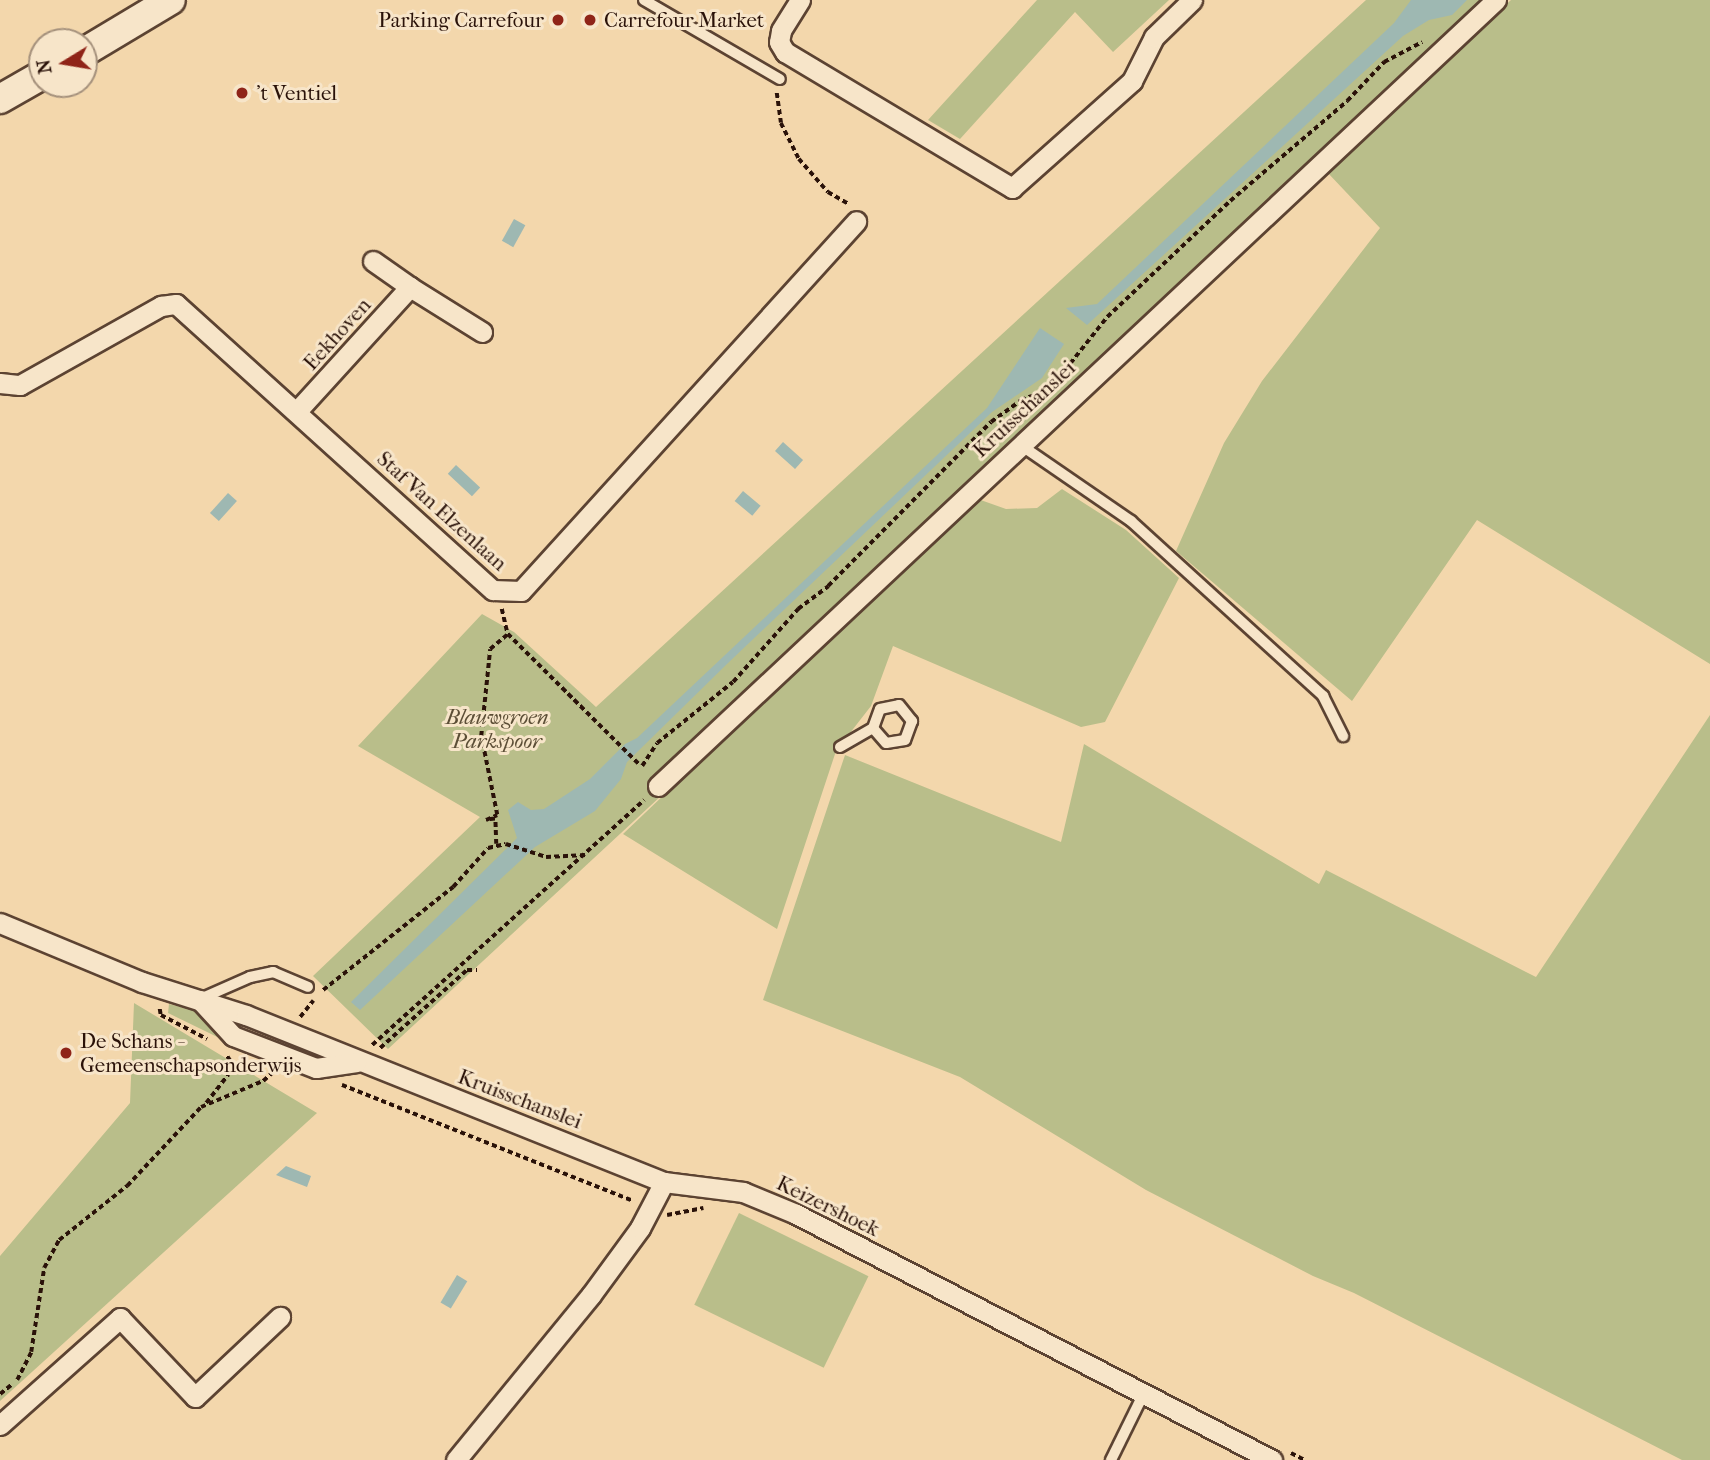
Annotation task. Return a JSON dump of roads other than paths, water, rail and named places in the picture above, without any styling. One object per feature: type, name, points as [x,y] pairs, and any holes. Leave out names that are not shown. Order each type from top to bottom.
[{"type":"street","points":[[98,43],[171,0]]},
{"type":"street","points":[[800,0],[782,31],[781,47],[862,100],[1004,186],[1017,187],[1132,81],[1154,37],[1192,0]]},
{"type":"street","name":"Kruisschanslei","points":[[658,786],[1019,443],[1496,0]]},
{"type":"street","points":[[0,99],[28,83]]},
{"type":"street","name":"Staf Van Elzenlaan","points":[[0,383],[20,385],[168,303],[176,304],[493,590],[503,593],[521,591],[856,221]]},
{"type":"street","points":[[373,261],[482,332]]},
{"type":"street","name":"Eekhoven","points":[[297,411],[410,287]]},
{"type":"street","name":"Kruisschanslei","points":[[0,923],[142,982],[363,1055],[664,1182]]},
{"type":"street","points":[[456,1460],[591,1295],[640,1228],[664,1182]]},
{"type":"street","name":"Keizershoek","points":[[664,1182],[743,1192],[796,1213],[1272,1460]]},
{"type":"street","points":[[0,1425],[120,1318],[195,1397],[280,1317]]},
{"type":"lane","points":[[644,0],[780,79]]},
{"type":"lane","points":[[1019,443],[1131,521],[1323,696],[1343,736]]},
{"type":"lane","points":[[840,747],[873,728]]},
{"type":"lane","points":[[200,999],[250,977],[273,972],[308,987]]},
{"type":"lane","points":[[1111,1460],[1144,1394]]},
{"type":"water","points":[[1411,0],[1467,0],[1452,15],[1429,20],[1403,36],[1087,325],[1066,308],[1097,304],[1394,23]]},
{"type":"water","points":[[514,219],[525,225],[513,247],[502,241]]},
{"type":"water","points":[[1040,328],[1064,344],[1042,378],[992,412],[728,663],[627,762],[621,779],[595,811],[535,847],[360,1010],[351,1002],[517,838],[508,810],[518,802],[531,810],[544,809],[590,779],[625,744],[637,738],[987,408]]},
{"type":"water","points":[[783,442],[803,460],[795,469],[775,451]]},
{"type":"water","points":[[456,465],[480,488],[472,496],[448,474]]},
{"type":"water","points":[[743,491],[761,506],[752,516],[735,501]]},
{"type":"water","points":[[228,493],[237,501],[219,521],[210,513]]},
{"type":"water","points":[[286,1166],[311,1176],[307,1187],[276,1175]]},
{"type":"water","points":[[457,1275],[467,1281],[451,1309],[441,1302]]},
{"type":"place","name":"Parking Carrefour","points":[[558,20]]},
{"type":"place","name":"Carrefour Market","points":[[590,20]]},
{"type":"place","name":"'t Ventiel","points":[[242,93]]},
{"type":"place","name":"De Schans - Gemeenschapsonderwijs","points":[[66,1053]]},
{"type":"park label","name":"Blauwgroen Parkspoor","points":[[497,729]]}]
